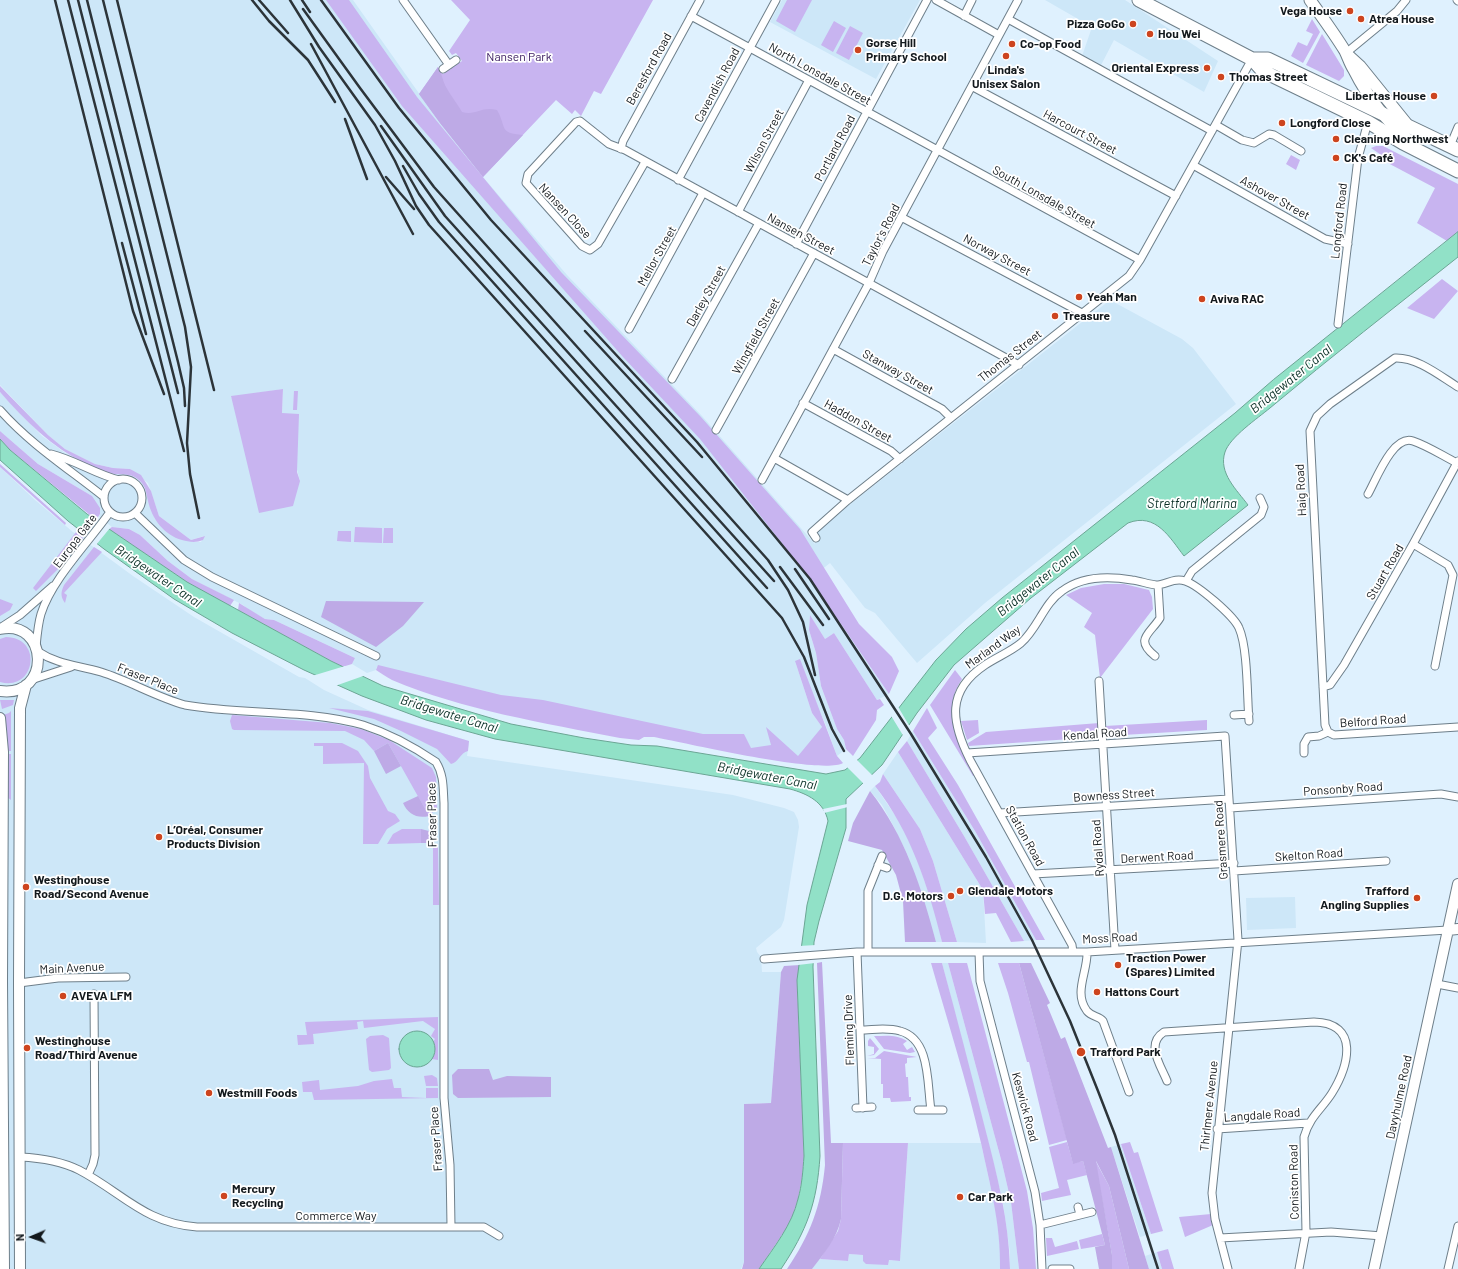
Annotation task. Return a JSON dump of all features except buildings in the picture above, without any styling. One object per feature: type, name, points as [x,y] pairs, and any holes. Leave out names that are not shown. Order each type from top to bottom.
[{"type":"highway","points":[[1139,0],[1252,59],[1263,70],[1368,122],[1427,156],[1456,170]]},
{"type":"highway","points":[[1252,59],[1268,59],[1454,148],[1449,157],[1456,170]]},
{"type":"highway","points":[[1365,106],[1368,122]]},
{"type":"main road","points":[[1310,0],[1346,53],[1354,71],[1383,114],[1395,130],[1427,156]]},
{"type":"main road","points":[[1346,53],[1360,66],[1398,115],[1412,128]]},
{"type":"street","points":[[402,0],[446,67],[456,60]]},
{"type":"street","name":"Beresford Road","points":[[621,149],[623,141],[700,0]]},
{"type":"street","name":"Cavendish Road","points":[[678,180],[776,0]]},
{"type":"street","name":"Portland Road","points":[[796,244],[927,0]]},
{"type":"street","points":[[936,0],[999,35]]},
{"type":"street","points":[[964,16],[972,0]]},
{"type":"street","name":"Taylor's Road","points":[[762,480],[869,283],[902,217],[973,87],[1018,0]]},
{"type":"street","points":[[1346,53],[1397,11],[1406,0]]},
{"type":"street","name":"North Lonsdale Street","points":[[691,16],[938,151]]},
{"type":"street","points":[[1008,19],[1214,128],[1242,140],[1254,143],[1266,135],[1274,135],[1301,151]]},
{"type":"street","name":"Thomas Street","points":[[816,538],[812,532],[848,500],[950,417],[1019,365],[1129,276],[1140,260],[1252,59]]},
{"type":"street","name":"Wilson Street","points":[[738,212],[809,80]]},
{"type":"street","name":"Harcourt Street","points":[[973,87],[1176,196]]},
{"type":"street","name":"Nansen Street","points":[[576,122],[582,122],[609,144],[759,223],[1019,365]]},
{"type":"street","name":"Nansen Close","points":[[576,122],[528,174],[525,180],[527,186],[584,248],[592,249],[598,244],[645,162]]},
{"type":"street","name":"Longford Road","points":[[1338,324],[1358,158],[1368,122]]},
{"type":"street","points":[[1454,148],[1458,127]]},
{"type":"street","name":"South Lonsdale Street","points":[[938,151],[1140,260]]},
{"type":"street","name":"Ashover Street","points":[[1193,165],[1325,238],[1348,244]]},
{"type":"street","name":"Mellor Street","points":[[629,329],[703,193]]},
{"type":"street","name":"Norway Street","points":[[902,217],[1082,313]]},
{"type":"street","name":"Darley Street","points":[[672,379],[759,223]]},
{"type":"street","name":"Wingfield Street","points":[[716,430],[814,253]]},
{"type":"street","name":"Stanway Street","points":[[833,349],[942,409],[950,417]]},
{"type":"street","name":"Haig Road","points":[[1328,732],[1325,725],[1309,442],[1312,425],[1318,416],[1330,404],[1395,358],[1402,357],[1416,362],[1458,387]]},
{"type":"street","name":"Haddon Street","points":[[803,403],[891,451],[900,459]]},
{"type":"street","points":[[0,410],[23,434],[51,454],[104,497]]},
{"type":"street","points":[[1368,494],[1394,448],[1401,442],[1412,441],[1457,462]]},
{"type":"street","points":[[51,454],[68,459],[97,474],[119,480],[131,481],[140,490],[142,502],[135,513],[125,517],[120,517],[110,512],[107,508],[104,497],[108,486],[119,480]]},
{"type":"street","points":[[774,458],[848,500]]},
{"type":"street","name":"Stuart Road","points":[[1323,687],[1330,685],[1344,665],[1414,544],[1457,462]]},
{"type":"street","points":[[1234,715],[1249,718],[1243,646],[1240,629],[1232,618],[1218,605],[1186,581],[1192,571],[1261,515],[1264,507],[1260,498]]},
{"type":"street","name":"Europa Gate","points":[[37,649],[41,613],[57,582],[110,512]]},
{"type":"street","points":[[135,513],[184,560],[212,577],[376,656]]},
{"type":"street","points":[[1414,544],[1448,565],[1453,575],[1435,666]]},
{"type":"street","name":"Marland Way","points":[[967,753],[960,736],[955,712],[960,690],[976,672],[1026,638],[1062,591],[1080,582],[1106,577],[1158,585],[1176,579],[1186,581]]},
{"type":"street","name":"Europa Gate","points":[[0,628],[20,615],[57,582]]},
{"type":"street","points":[[1155,656],[1146,648],[1144,642],[1146,636],[1160,618],[1158,585]]},
{"type":"street","points":[[0,628],[11,628],[18,630],[30,638],[37,649],[38,666],[29,683],[20,708],[20,1269]]},
{"type":"street","name":"Fraser Place","points":[[37,649],[54,661],[101,672],[165,700],[185,705],[322,718],[363,725],[390,735],[436,762],[440,769],[443,781],[444,1098],[450,1165],[451,1226]]},
{"type":"street","points":[[0,691],[13,691],[72,666]]},
{"type":"street","name":"Rydal Road","points":[[1099,680],[1115,950]]},
{"type":"street","points":[[0,718],[3,752],[1,814],[1,980],[4,1269]]},
{"type":"street","name":"Belford Road","points":[[1304,754],[1304,744],[1308,737],[1319,736],[1328,732],[1334,735],[1458,727]]},
{"type":"street","name":"Kendal Road","points":[[967,753],[1225,736]]},
{"type":"street","name":"Grasmere Road","points":[[1225,736],[1238,943]]},
{"type":"street","name":"Station Road","points":[[967,753],[1072,945],[1072,952]]},
{"type":"street","name":"Ponsonby Road","points":[[1230,808],[1437,795],[1458,797]]},
{"type":"street","name":"Bowness Street","points":[[1000,813],[1230,799]]},
{"type":"street","points":[[1,814],[20,814]]},
{"type":"street","points":[[868,952],[868,891],[882,856]]},
{"type":"street","name":"Skelton Road","points":[[1234,867],[1386,861]]},
{"type":"street","points":[[878,865],[887,868]]},
{"type":"street","name":"Derwent Road","points":[[1033,874],[1110,870],[1234,867]]},
{"type":"street","name":"Davyhulme Road","points":[[1374,1269],[1437,984],[1453,929],[1458,884]]},
{"type":"street","name":"Moss Road","points":[[764,959],[826,953],[857,952],[1087,952],[1453,929]]},
{"type":"street","name":"Thirlmere Avenue","points":[[1228,1269],[1213,1207],[1212,1193],[1217,1129],[1238,943]]},
{"type":"street","name":"Fleming Drive","points":[[857,952],[860,1030],[859,1108],[872,1108]]},
{"type":"street","name":"Keswick Road","points":[[980,952],[980,981],[1032,1175],[1040,1225],[1042,1269]]},
{"type":"street","points":[[1087,952],[1088,959],[1082,985],[1083,1003],[1088,1013],[1103,1021],[1118,1072],[1129,1092]]},
{"type":"street","name":"Main Avenue","points":[[19,983],[58,978],[126,977]]},
{"type":"street","points":[[1,980],[19,983]]},
{"type":"street","points":[[1437,984],[1458,988]]},
{"type":"street","points":[[88,1175],[95,1155],[94,994]]},
{"type":"street","name":"Coniston Road","points":[[1168,1082],[1155,1050],[1155,1042],[1159,1035],[1164,1032],[1324,1022],[1332,1024],[1344,1034],[1347,1051],[1340,1078],[1331,1094],[1308,1123],[1304,1136],[1303,1148],[1306,1232],[1299,1269]]},
{"type":"street","points":[[860,1030],[895,1030],[907,1033],[916,1041],[924,1058],[931,1110]]},
{"type":"street","points":[[918,1110],[943,1110]]},
{"type":"street","name":"Langdale Road","points":[[1217,1129],[1308,1123]]},
{"type":"street","points":[[2,1157],[20,1157]]},
{"type":"street","name":"Commerce Way","points":[[20,1157],[53,1161],[69,1166],[88,1175],[150,1216],[181,1225],[212,1227],[484,1227],[499,1236]]},
{"type":"street","points":[[1078,1206],[1080,1214]]},
{"type":"street","points":[[1040,1225],[1092,1212]]},
{"type":"street","points":[[1448,1269],[1458,1226]]},
{"type":"street","points":[[1220,1238],[1306,1232],[1344,1232],[1382,1236]]},
{"type":"street","points":[[4,1256],[20,1255]]},
{"type":"street","points":[[1052,1269],[1070,1269]]},
{"type":"shaded area","points":[[0,0],[353,0],[440,123],[483,177],[567,275],[702,416],[815,544],[816,531],[1110,300],[1182,339],[1193,348],[1236,404],[985,603],[917,663],[875,613],[865,608],[830,563],[810,579],[889,694],[877,700],[834,633],[825,639],[810,615],[809,630],[816,653],[821,686],[837,729],[844,740],[846,749],[837,756],[825,723],[795,661],[812,713],[824,730],[793,763],[377,667],[376,670],[367,673],[352,664],[355,658],[274,620],[265,619],[243,605],[192,579],[168,561],[140,535],[129,529],[112,527],[99,517],[100,514],[92,496],[38,464],[0,431],[0,392],[42,436],[64,452],[104,472],[131,475],[140,481],[144,486],[155,519],[194,542],[201,542],[204,536],[191,540],[159,516],[148,483],[130,469],[113,468],[95,464],[65,449],[48,435],[0,385]],"holes":[[[283,389],[282,413],[300,481],[231,397]]]},
{"type":"shaded area","name":"Gorse Hill Primary School","points":[[782,0],[920,0],[876,79],[770,22]]},
{"type":"shaded area","points":[[1045,0],[1125,0],[1218,61],[1204,92],[1114,40],[1099,69],[1081,59],[1092,27]]},
{"type":"shaded area","points":[[438,67],[446,87],[462,112],[471,113],[487,109],[497,110],[506,131],[523,135],[483,177],[419,94]]},
{"type":"shaded area","points":[[0,467],[35,500],[73,532],[133,576],[194,617],[299,677],[305,678],[324,690],[368,710],[469,741],[467,756],[733,795],[794,812],[798,820],[799,827],[784,920],[781,927],[756,948],[761,957],[762,972],[781,972],[771,1103],[744,1104],[744,1262],[741,1269],[0,1269]]},
{"type":"shaded area","points":[[326,601],[424,602],[403,626],[376,647],[321,617]]},
{"type":"shaded area","points":[[913,731],[975,831],[1036,940],[1024,941],[964,836],[907,741]]},
{"type":"shaded area","points":[[388,743],[401,766],[386,774],[374,751]]},
{"type":"shaded area","points":[[898,752],[983,890],[986,943],[957,942],[933,861],[920,829],[883,774]]},
{"type":"shaded area","points":[[875,786],[901,824],[915,853],[936,915],[942,942],[936,942],[908,856],[882,805],[870,791]]},
{"type":"shaded area","points":[[870,791],[882,808],[903,844],[925,902],[936,942],[905,942],[903,901],[896,875],[882,850],[848,841],[853,823]]},
{"type":"shaded area","points":[[418,796],[429,816],[421,817],[413,815],[405,807],[403,803]]},
{"type":"shaded area","points":[[421,829],[433,832],[433,843],[421,843]]},
{"type":"shaded area","points":[[1295,897],[1296,928],[1247,930],[1246,898]]},
{"type":"shaded area","points":[[822,962],[831,1143],[843,1143],[841,1219],[833,1239],[812,1269],[787,1269],[802,1244],[813,1220],[821,1194],[825,1165],[817,963]]},
{"type":"shaded area","points":[[942,963],[948,963],[1002,1163],[1011,1202],[1019,1269],[1010,1269],[1010,1253],[1003,1203]]},
{"type":"shaded area","points":[[1019,963],[1031,963],[1050,1003],[1047,1005],[1061,1039],[1065,1037],[1108,1148],[1111,1147],[1149,1269],[1129,1269],[1109,1186],[1096,1161],[1112,1255],[1112,1269],[1099,1269],[1095,1247],[1105,1245],[1083,1161],[1073,1164]]},
{"type":"shaded area","points":[[800,965],[797,980],[804,1156],[798,1199],[793,1215],[786,1229],[759,1269],[742,1269],[744,1262],[744,1104],[771,1103],[781,972],[784,966]]},
{"type":"shaded area","points":[[458,1069],[489,1069],[493,1080],[507,1076],[551,1077],[551,1097],[458,1098],[453,1094],[452,1075]]},
{"type":"shaded area","name":"Car Park","points":[[908,1143],[981,1143],[996,1211],[1000,1247],[1000,1269],[811,1269],[820,1259],[848,1261],[849,1254],[863,1255],[888,1265],[888,1260],[900,1261]]},
{"type":"shaded area","points":[[1121,1144],[1151,1234],[1140,1237],[1111,1147]]},
{"type":"shaded area","points":[[1157,1252],[1162,1269],[1149,1269],[1145,1256]]},
{"type":"green space","points":[[326,0],[349,0],[417,97],[561,272],[701,417],[800,529],[859,624],[892,657],[899,671],[889,694],[810,579],[700,439],[623,357],[402,106]]},
{"type":"green space","name":"Nansen Park","points":[[451,0],[653,0],[601,94],[594,91],[581,116],[575,110],[572,114],[556,100],[483,177],[419,94],[438,67],[443,74],[462,61],[456,53],[452,55],[449,51],[470,20]]},
{"type":"green space","points":[[787,0],[812,0],[795,32],[776,21]]},
{"type":"green space","points":[[1312,19],[1320,32],[1303,63],[1291,56],[1298,42],[1307,46],[1313,34],[1306,31]]},
{"type":"green space","points":[[834,21],[846,28],[833,52],[821,45]]},
{"type":"green space","points":[[850,26],[863,33],[849,60],[836,53]]},
{"type":"green space","points":[[1322,34],[1344,70],[1344,76],[1339,81],[1306,65]]},
{"type":"green space","points":[[1383,146],[1458,184],[1458,232],[1447,241],[1417,223],[1435,188],[1386,162],[1387,159],[1371,148]]},
{"type":"green space","points":[[1291,155],[1300,160],[1296,170],[1286,164]]},
{"type":"green space","points":[[1442,279],[1458,291],[1434,319],[1407,308]]},
{"type":"green space","points":[[0,386],[48,435],[65,449],[95,464],[113,468],[130,469],[141,475],[151,491],[159,516],[191,540],[205,536],[203,540],[195,542],[182,540],[164,530],[152,514],[145,488],[137,478],[104,472],[89,466],[62,450],[19,413],[0,392]]},
{"type":"green space","points":[[283,389],[282,413],[299,414],[297,472],[300,481],[293,506],[259,513],[231,396]]},
{"type":"green space","points":[[294,391],[298,391],[297,410],[293,410]]},
{"type":"green space","points":[[0,431],[38,464],[92,496],[100,508],[100,514],[96,520],[10,450],[0,439]]},
{"type":"green space","points":[[0,464],[66,523],[65,525],[0,467]]},
{"type":"green space","points":[[112,527],[129,529],[140,535],[168,561],[192,579],[234,600],[230,606],[187,582],[109,529]]},
{"type":"green space","points":[[355,527],[382,528],[382,543],[354,542]]},
{"type":"green space","points":[[384,528],[393,528],[393,543],[383,543]]},
{"type":"green space","points":[[338,531],[351,531],[351,542],[337,541]]},
{"type":"green space","points":[[76,532],[83,538],[58,569],[36,591],[33,588]]},
{"type":"green space","points":[[94,547],[102,552],[64,593],[67,595],[65,603],[62,598],[62,590],[64,585]]},
{"type":"green space","points":[[1104,584],[1124,584],[1149,590],[1152,597],[1153,609],[1100,678],[1095,635],[1084,627],[1092,613],[1066,595],[1081,588]]},
{"type":"green space","points":[[0,599],[13,604],[10,610],[0,616]]},
{"type":"green space","points":[[239,603],[265,619],[274,620],[355,658],[352,664],[342,667],[238,610]]},
{"type":"green space","points":[[810,615],[825,639],[834,633],[877,700],[880,699],[884,705],[877,710],[876,720],[853,756],[846,749],[844,740],[837,729],[821,686],[816,653],[809,630]]},
{"type":"green space","points":[[6,637],[18,640],[26,646],[30,654],[30,664],[27,672],[21,679],[12,683],[0,682],[0,639]]},
{"type":"green space","points":[[800,659],[837,756],[843,763],[830,766],[782,762],[654,737],[644,737],[639,740],[620,738],[562,727],[504,715],[447,700],[392,680],[376,670],[378,665],[501,695],[543,700],[703,734],[744,734],[751,748],[771,745],[766,727],[798,756],[822,727],[812,713],[795,661]]},
{"type":"green space","points":[[955,670],[962,679],[952,703],[954,728],[963,753],[975,776],[973,776],[930,705]]},
{"type":"green space","points":[[0,700],[14,700],[13,705],[2,709]]},
{"type":"green space","points":[[329,708],[368,711],[469,741],[468,751],[451,764],[437,749],[401,731],[374,719]]},
{"type":"green space","points":[[927,708],[937,728],[928,738],[958,785],[1045,940],[1036,940],[975,831],[913,731]]},
{"type":"green space","points":[[11,711],[11,751],[8,751],[3,715]]},
{"type":"green space","points":[[232,715],[330,723],[361,729],[389,740],[432,768],[436,777],[437,808],[429,816],[388,743],[374,751],[364,740],[345,731],[234,730],[232,729],[230,721]]},
{"type":"green space","points":[[978,720],[979,733],[967,740],[961,721]]},
{"type":"green space","points":[[1207,720],[1207,730],[1106,736],[1105,726]]},
{"type":"green space","points":[[1099,723],[1100,737],[969,746],[968,743],[986,732]]},
{"type":"green space","points":[[907,741],[964,836],[1024,941],[1011,942],[996,913],[985,914],[983,890],[898,752]]},
{"type":"green space","points":[[314,743],[342,743],[358,751],[368,766],[370,778],[388,811],[395,814],[400,821],[387,829],[378,844],[363,844],[364,763],[323,764],[323,746],[314,746]]},
{"type":"green space","points":[[8,754],[11,754],[11,800],[7,797]]},
{"type":"green space","points":[[883,774],[920,829],[933,861],[957,942],[942,942],[931,900],[917,860],[899,822],[875,786],[880,782]]},
{"type":"green space","points":[[402,829],[421,829],[421,843],[387,844],[393,834]]},
{"type":"green space","points":[[433,846],[438,846],[439,905],[433,905]]},
{"type":"green space","points":[[931,963],[942,963],[964,1046],[1002,1198],[1010,1269],[1000,1269],[997,1221],[976,1120]]},
{"type":"green space","points":[[948,963],[967,963],[1027,1191],[1033,1228],[1036,1269],[1019,1269],[1011,1202],[1002,1163]]},
{"type":"green space","points":[[998,963],[1019,963],[1067,1140],[1049,1145],[1029,1062],[1027,1062]]},
{"type":"green space","points":[[438,1017],[438,1060],[432,1059],[434,1055],[433,1042],[435,1039],[431,1036],[435,1029],[423,1021],[364,1028],[363,1021],[357,1022],[358,1029],[313,1034],[314,1044],[298,1045],[297,1035],[307,1035],[305,1022]]},
{"type":"green space","points":[[383,1035],[389,1038],[391,1068],[389,1070],[372,1072],[369,1070],[366,1039],[370,1036]]},
{"type":"green space","points":[[874,1036],[899,1037],[907,1041],[903,1044],[907,1050],[912,1047],[915,1052],[910,1053],[884,1049]]},
{"type":"green space","points":[[870,1038],[879,1049],[874,1055],[867,1056],[874,1054],[874,1047],[868,1046],[868,1041]]},
{"type":"green space","points":[[884,1051],[917,1057],[907,1058],[907,1063],[905,1064],[906,1077],[908,1077],[909,1097],[911,1097],[911,1101],[891,1102],[890,1098],[883,1098],[883,1084],[881,1084],[881,1059],[867,1058],[875,1058]]},
{"type":"green space","points":[[432,1075],[437,1078],[438,1086],[426,1086],[424,1076]]},
{"type":"green space","points":[[392,1079],[394,1088],[401,1088],[402,1097],[426,1098],[426,1088],[438,1088],[438,1098],[314,1100],[312,1092],[303,1092],[302,1082],[319,1080],[320,1090],[358,1086],[374,1081]]},
{"type":"green space","points":[[1067,1142],[1073,1163],[1083,1161],[1087,1175],[1067,1180],[1071,1195],[1042,1201],[1041,1193],[1059,1188],[1049,1147]]},
{"type":"green space","points":[[1130,1142],[1134,1153],[1138,1152],[1163,1231],[1151,1234],[1121,1144]]},
{"type":"green space","points":[[843,1143],[908,1143],[900,1261],[889,1260],[888,1265],[866,1264],[863,1261],[863,1255],[849,1254],[848,1261],[820,1259],[838,1231],[841,1219]]},
{"type":"green space","points":[[1095,1160],[1109,1186],[1129,1269],[1112,1269],[1112,1255]]},
{"type":"green space","points":[[1211,1214],[1213,1225],[1185,1237],[1179,1217]]},
{"type":"green space","points":[[1102,1234],[1105,1245],[1081,1249],[1079,1240]]},
{"type":"green space","points":[[1046,1238],[1052,1238],[1055,1247],[1077,1241],[1079,1249],[1047,1256]]},
{"type":"green space","points":[[1168,1249],[1174,1269],[1162,1269],[1157,1252]]},
{"type":"water","points":[[1458,232],[1458,257],[1232,440],[1225,452],[1224,467],[1230,481],[1248,505],[1184,556],[1168,535],[1154,524],[1147,521],[1128,523],[1031,598],[954,665],[917,713],[882,765],[846,799],[846,828],[814,942],[813,967],[820,1156],[819,1173],[809,1216],[798,1242],[781,1269],[759,1269],[787,1227],[795,1209],[802,1178],[804,1156],[797,980],[807,905],[828,821],[826,814],[819,804],[809,796],[790,789],[495,739],[426,720],[362,696],[304,670],[232,633],[174,599],[104,549],[68,521],[0,460],[0,439],[10,450],[87,514],[187,582],[331,661],[383,686],[511,724],[584,738],[631,745],[657,746],[826,774],[845,770],[860,758],[936,660],[966,629],[1002,598],[1235,413],[1273,380]]},
{"type":"water","points":[[421,1031],[430,1036],[434,1042],[434,1056],[430,1062],[421,1067],[413,1067],[404,1062],[400,1056],[399,1045],[404,1036],[410,1032]]},
{"type":"pier","points":[[97,519],[110,528],[96,545],[84,536]]},
{"type":"pier","points":[[345,666],[366,675],[335,686],[312,676]]},
{"type":"pier","points":[[897,705],[910,727],[904,737],[890,714]]},
{"type":"pier","points":[[856,759],[874,777],[865,785],[847,767]]},
{"type":"pier","points":[[847,804],[848,807],[824,813],[823,809]]},
{"type":"pier","points":[[816,945],[815,963],[798,965],[799,946]]},
{"type":"railway","points":[[55,0],[133,311],[164,394]]},
{"type":"railway","points":[[68,0],[184,451]]},
{"type":"railway","points":[[78,0],[178,393]]},
{"type":"railway","points":[[87,0],[178,362],[184,388],[185,406]]},
{"type":"railway","points":[[103,0],[185,327],[191,367],[187,443],[190,474],[199,518]]},
{"type":"railway","points":[[117,0],[214,390]]},
{"type":"railway","points":[[252,0],[269,21],[308,60],[335,102]]},
{"type":"railway","points":[[259,0],[288,33]]},
{"type":"railway","points":[[290,0],[319,47],[375,125],[395,161],[416,206],[429,225],[782,618],[804,657],[832,729],[844,751]]},
{"type":"railway","points":[[302,0],[310,12]]},
{"type":"railway","points":[[321,0],[399,108],[491,220],[697,442],[810,579],[911,734],[986,857],[1032,940],[1070,1021],[1115,1135],[1158,1269]]},
{"type":"railway","points":[[303,9],[434,187],[768,560],[788,590],[803,622],[815,675]]},
{"type":"railway","points":[[311,44],[413,234]]},
{"type":"railway","points":[[345,119],[367,179]]},
{"type":"railway","points":[[381,126],[445,216],[774,581]]},
{"type":"railway","points":[[403,166],[419,194],[439,222],[767,588]]},
{"type":"railway","points":[[386,177],[414,209]]},
{"type":"railway","points":[[122,243],[146,334]]},
{"type":"railway","points":[[585,331],[702,457]]},
{"type":"railway","points":[[780,567],[823,625]]},
{"type":"railway","points":[[795,569],[829,619]]},
{"type":"place","name":"Vega House","points":[[1350,11]]},
{"type":"place","name":"Atrea House","points":[[1361,19]]},
{"type":"place","name":"Pizza GoGo","points":[[1133,24]]},
{"type":"place","name":"Hou Wei","points":[[1150,34]]},
{"type":"place","name":"Co-op Food","points":[[1012,44]]},
{"type":"place","name":"Gorse Hill Primary School","points":[[858,50]]},
{"type":"place","name":"Linda's Unisex Salon","points":[[1006,56]]},
{"type":"place","name":"Oriental Express","points":[[1207,68]]},
{"type":"place","name":"Thomas Street","points":[[1221,77]]},
{"type":"place","name":"Libertas House","points":[[1434,96]]},
{"type":"place","name":"Longford Close","points":[[1282,123]]},
{"type":"place","name":"Cleaning Northwest","points":[[1336,139]]},
{"type":"place","name":"CK's Café","points":[[1336,158]]},
{"type":"place","name":"Yeah Man","points":[[1079,297]]},
{"type":"place","name":"Aviva RAC","points":[[1202,299]]},
{"type":"place","name":"Treasure","points":[[1055,316]]},
{"type":"place","name":"L’Oréal, Consumer Products Division","points":[[159,837]]},
{"type":"place","name":"Westinghouse Road/Second Avenue","points":[[26,887]]},
{"type":"place","name":"Glendale Motors","points":[[960,891]]},
{"type":"place","name":"D.G. Motors","points":[[951,896]]},
{"type":"place","name":"Trafford Angling Supplies","points":[[1417,898]]},
{"type":"place","name":"Traction Power (Spares) Limited","points":[[1118,965]]},
{"type":"place","name":"Hattons Court","points":[[1097,992]]},
{"type":"place","name":"AVEVA LFM","points":[[63,996]]},
{"type":"place","name":"Westinghouse Road/Third Avenue","points":[[27,1048]]},
{"type":"place","name":"Trafford Park","points":[[1081,1052]]},
{"type":"place","name":"Westmill Foods","points":[[209,1093]]},
{"type":"place","name":"Mercury Recycling","points":[[224,1196]]},
{"type":"place","name":"Car Park","points":[[960,1197]]},
{"type":"water label","name":"Bridgewater Canal","points":[[1291,379]]},
{"type":"water label","name":"Stretford Marina","points":[[1192,504]]},
{"type":"water label","name":"Bridgewater Canal","points":[[158,576]]},
{"type":"water label","name":"Bridgewater Canal","points":[[1038,582]]},
{"type":"water label","name":"Bridgewater Canal","points":[[449,714]]},
{"type":"water label","name":"Bridgewater Canal","points":[[767,776]]}]
